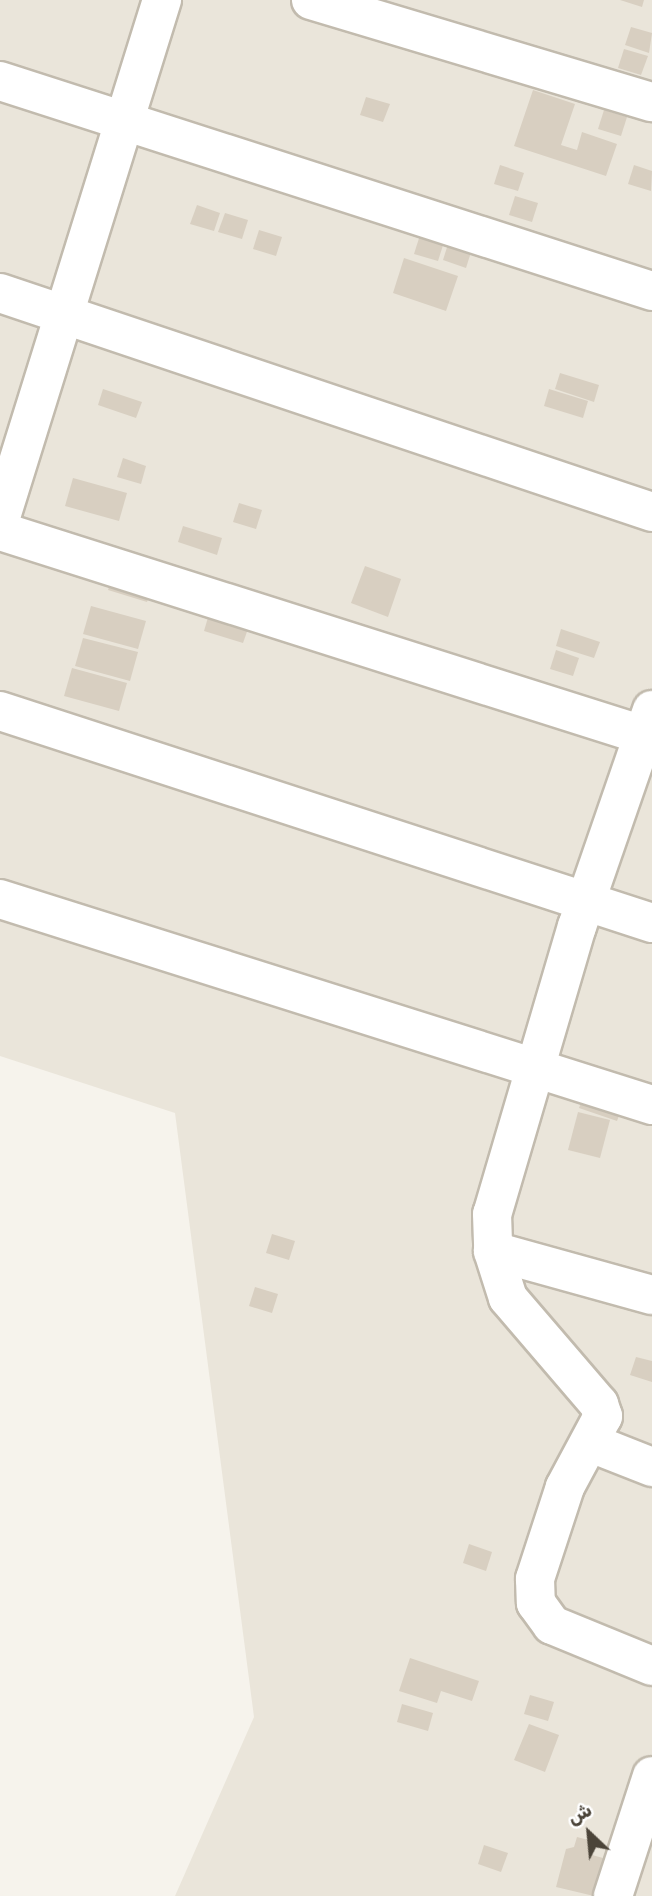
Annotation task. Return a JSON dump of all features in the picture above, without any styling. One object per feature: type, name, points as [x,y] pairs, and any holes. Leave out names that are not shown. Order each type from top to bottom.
[{"type":"street","points":[[0,520],[162,0]]},
{"type":"street","points":[[311,0],[652,102]]},
{"type":"street","points":[[0,82],[652,292]]},
{"type":"street","points":[[0,293],[652,512]]},
{"type":"street","points":[[0,531],[649,728],[586,902],[534,1067],[492,1214],[493,1251],[508,1298],[599,1404],[603,1416],[591,1443],[565,1487],[535,1579],[536,1603],[552,1625],[652,1666]]},
{"type":"street","points":[[0,711],[652,923]]},
{"type":"street","points":[[0,899],[652,1105]]},
{"type":"street","points":[[493,1251],[652,1295]]},
{"type":"street","points":[[591,1443],[652,1467]]},
{"type":"street","points":[[613,1896],[639,1858],[652,1776]]},
{"type":"shaded area","points":[[0,0],[652,0],[652,1896],[175,1896],[254,1717],[175,1113],[0,1056]]},
{"type":"building","points":[[620,0],[644,0],[642,7]]},
{"type":"building","points":[[631,27],[652,33],[649,53],[625,45]]},
{"type":"building","points":[[624,49],[648,56],[641,75],[618,68]]},
{"type":"building","points":[[533,90],[575,104],[561,145],[577,150],[582,132],[617,144],[606,176],[514,146]]},
{"type":"building","points":[[366,97],[390,104],[383,122],[360,115]]},
{"type":"building","points":[[604,110],[627,117],[621,136],[598,129]]},
{"type":"building","points":[[500,165],[524,173],[518,191],[494,184]]},
{"type":"building","points":[[634,165],[652,171],[651,191],[628,184]]},
{"type":"building","points":[[515,196],[538,203],[532,222],[509,215]]},
{"type":"building","points":[[197,205],[220,213],[214,231],[190,224]]},
{"type":"building","points":[[225,213],[248,220],[242,239],[218,232]]},
{"type":"building","points":[[259,230],[282,237],[276,256],[253,249]]},
{"type":"building","points":[[420,235],[444,242],[438,261],[414,254]]},
{"type":"building","points":[[449,241],[472,249],[466,268],[443,260]]},
{"type":"building","points":[[404,258],[458,276],[446,311],[393,293]]},
{"type":"building","points":[[560,373],[599,385],[594,402],[555,389]]},
{"type":"building","points":[[103,389],[142,402],[136,418],[98,405]]},
{"type":"building","points":[[549,389],[588,401],[583,418],[544,406]]},
{"type":"building","points":[[123,458],[146,466],[141,484],[117,477]]},
{"type":"building","points":[[73,478],[127,493],[119,521],[65,506]]},
{"type":"building","points":[[239,503],[262,510],[256,529],[233,522]]},
{"type":"building","points":[[183,526],[222,538],[217,555],[178,542]]},
{"type":"building","points":[[365,566],[401,579],[388,617],[351,603]]},
{"type":"building","points":[[114,574],[153,586],[147,602],[108,590]]},
{"type":"building","points":[[91,606],[146,621],[138,649],[83,634]]},
{"type":"building","points":[[209,614],[249,626],[243,643],[204,631]]},
{"type":"building","points":[[561,629],[600,642],[594,658],[556,646]]},
{"type":"building","points":[[83,638],[138,652],[130,681],[75,666]]},
{"type":"building","points":[[556,650],[579,658],[573,676],[550,669]]},
{"type":"building","points":[[72,668],[127,683],[119,711],[64,696]]},
{"type":"building","points":[[586,1089],[624,1102],[617,1121],[579,1108]]},
{"type":"building","points":[[578,1112],[610,1120],[600,1158],[568,1150]]},
{"type":"building","points":[[272,1234],[295,1241],[289,1260],[266,1253]]},
{"type":"building","points":[[255,1287],[278,1294],[272,1313],[249,1306]]},
{"type":"building","points":[[636,1357],[652,1361],[652,1382],[630,1375]]},
{"type":"building","points":[[469,1544],[492,1552],[486,1571],[463,1563]]},
{"type":"building","points":[[410,1658],[479,1681],[472,1701],[441,1691],[437,1703],[399,1691]]},
{"type":"building","points":[[530,1695],[554,1702],[548,1721],[524,1714]]},
{"type":"building","points":[[402,1704],[433,1713],[428,1731],[397,1722]]},
{"type":"building","points":[[529,1724],[559,1735],[545,1772],[514,1760]]},
{"type":"building","points":[[577,1837],[596,1842],[592,1855],[603,1858],[594,1896],[556,1887],[566,1849],[574,1847]]},
{"type":"building","points":[[484,1845],[508,1853],[501,1872],[478,1864]]}]
